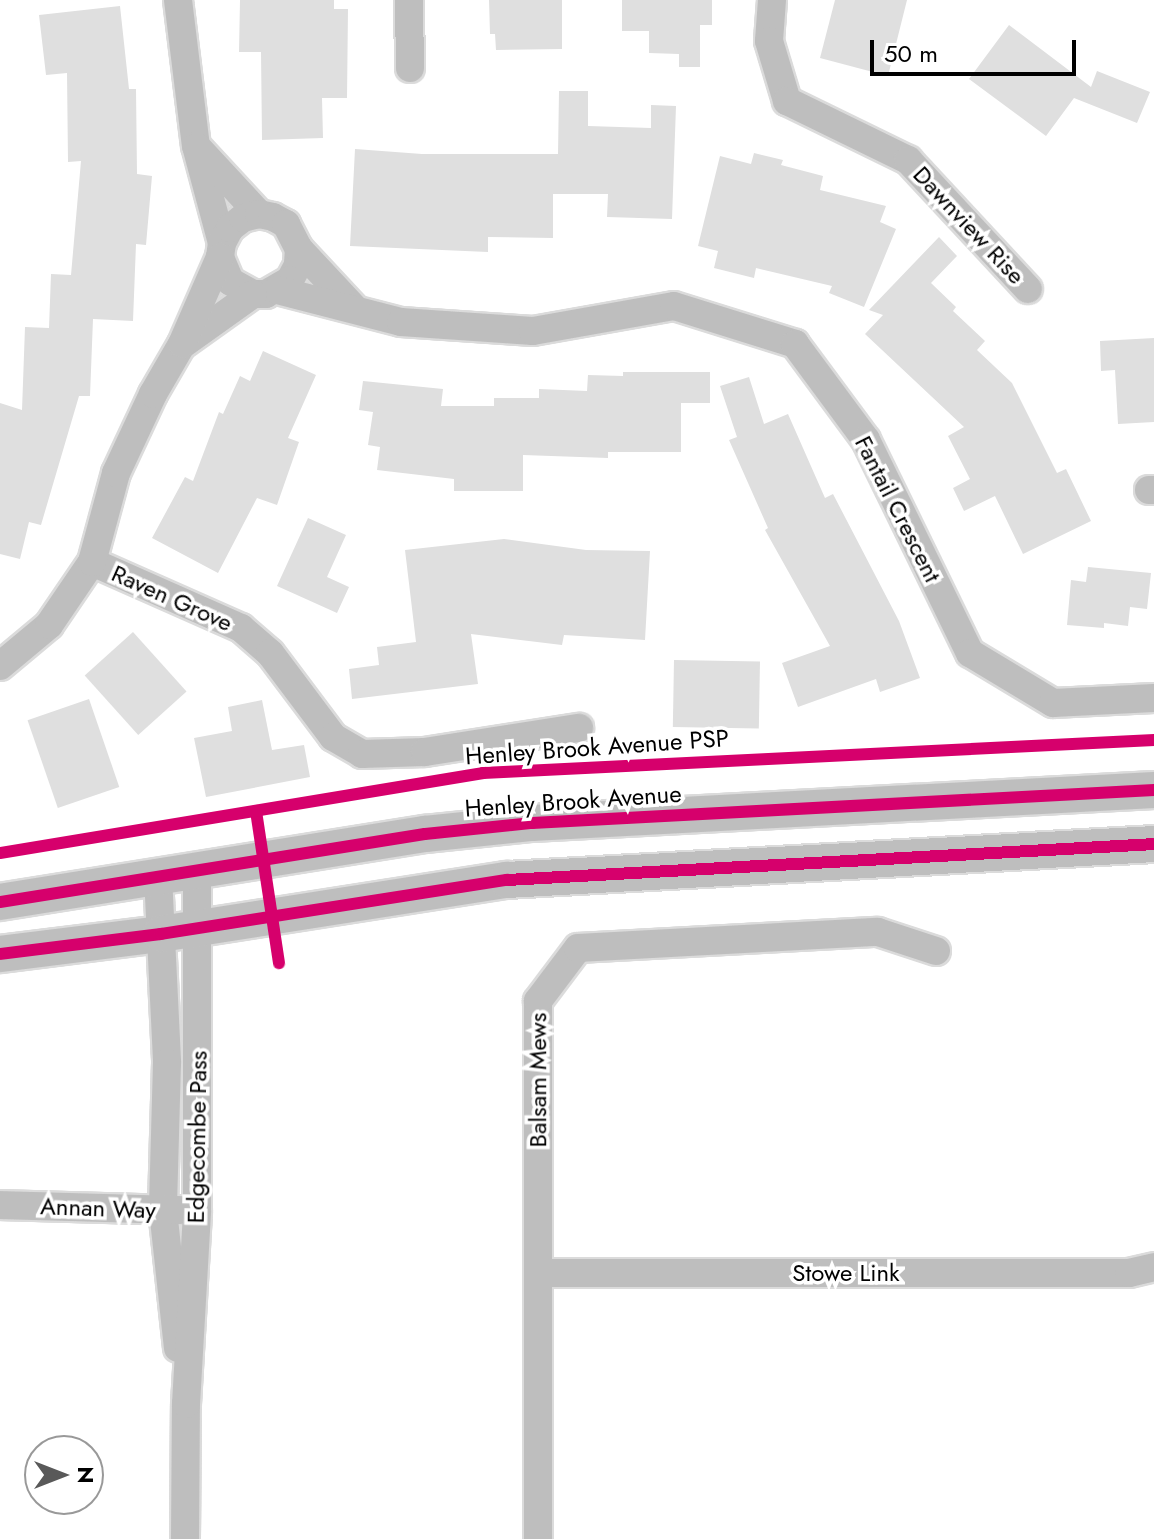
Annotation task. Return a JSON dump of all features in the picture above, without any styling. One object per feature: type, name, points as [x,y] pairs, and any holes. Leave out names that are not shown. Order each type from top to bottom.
[{"type":"main road","name":"Henley Brook Avenue","points":[[0,902],[425,834],[532,823],[1154,790]]},
{"type":"main road","points":[[0,954],[161,934],[507,880],[1154,844]]},
{"type":"street","points":[[178,0],[196,146],[230,281],[265,292]]},
{"type":"street","points":[[409,0],[410,68]]},
{"type":"street","name":"Dawnview Rise","points":[[772,0],[769,41],[787,101],[908,160],[1028,289]]},
{"type":"street","points":[[182,344],[265,292],[290,280],[298,265],[299,249],[286,224],[259,214],[196,146]]},
{"type":"street","points":[[0,666],[49,625],[92,562],[116,473],[153,394],[182,344],[230,228],[243,218],[259,214]]},
{"type":"street","name":"Fantail Crescent","points":[[299,249],[353,307]]},
{"type":"street","name":"Fantail Crescent","points":[[265,292],[353,307],[401,322],[533,331],[674,306],[795,344],[866,440],[970,653],[1053,703],[1154,698]]},
{"type":"street","name":"Raven Grove","points":[[92,562],[241,628],[270,653],[333,737],[362,754],[425,752],[579,728]]},
{"type":"street","name":"Edgecombe Pass","points":[[185,1539],[186,1404],[197,1211],[197,870]]},
{"type":"street","name":"Edgecombe Pass","points":[[158,876],[167,1063],[163,1210],[186,1404]]},
{"type":"street","name":"Balsam Mews","points":[[538,1539],[538,1001],[578,948],[878,932],[936,951]]},
{"type":"street","name":"Annan Way","points":[[0,1205],[197,1211]]},
{"type":"street","name":"Stowe Link","points":[[538,1273],[1129,1273],[1154,1267]]},
{"type":"building","points":[[240,0],[334,0],[334,9],[348,9],[347,98],[322,98],[323,138],[262,140],[261,52],[239,52]]},
{"type":"building","points":[[489,0],[562,0],[562,49],[496,50],[495,34],[490,34]]},
{"type":"building","points":[[622,0],[712,0],[712,25],[700,25],[700,67],[679,67],[679,54],[649,53],[649,31],[622,31]]},
{"type":"building","points":[[835,0],[907,0],[888,76],[820,58]]},
{"type":"building","points":[[120,6],[129,89],[136,89],[137,174],[152,176],[146,245],[136,244],[133,321],[93,319],[90,396],[79,396],[41,525],[29,522],[20,559],[0,554],[0,403],[22,410],[25,327],[49,328],[51,274],[71,275],[81,161],[68,162],[67,73],[46,75],[39,15]]},
{"type":"building","points":[[1009,25],[1091,87],[1097,71],[1150,92],[1137,123],[1074,98],[1046,136],[969,79]]},
{"type":"building","points":[[559,91],[588,91],[588,126],[651,128],[651,105],[676,106],[672,219],[607,217],[608,194],[553,194],[553,238],[488,237],[488,252],[350,246],[355,149],[422,154],[558,154]]},
{"type":"building","points":[[754,153],[783,160],[781,165],[823,176],[820,190],[886,206],[880,222],[896,229],[864,307],[829,293],[832,286],[756,268],[754,278],[714,268],[718,251],[698,246],[720,156],[751,164]]},
{"type":"building","points":[[939,237],[957,256],[931,283],[956,307],[953,311],[985,341],[977,350],[1012,383],[1057,473],[1066,469],[1091,521],[1023,554],[995,496],[964,511],[953,488],[970,479],[948,436],[964,427],[865,334],[883,315],[869,310]]},
{"type":"building","points":[[1154,338],[1154,422],[1118,424],[1115,370],[1101,371],[1100,341]]},
{"type":"building","points":[[263,351],[316,375],[288,438],[299,442],[277,505],[257,498],[218,573],[152,538],[185,477],[193,481],[219,412],[223,414],[240,376],[250,381]]},
{"type":"building","points":[[623,372],[710,372],[710,403],[681,403],[681,452],[608,452],[608,458],[523,455],[523,491],[454,491],[454,479],[377,470],[380,447],[368,445],[373,412],[359,410],[363,381],[443,389],[441,406],[494,406],[494,398],[539,398],[539,389],[587,391],[588,375],[623,376]]},
{"type":"building","points":[[749,377],[764,424],[788,414],[825,498],[833,494],[899,621],[920,678],[880,692],[876,679],[798,707],[782,663],[830,646],[765,530],[768,528],[729,440],[737,437],[720,386]]},
{"type":"building","points":[[308,518],[346,535],[327,577],[349,587],[337,613],[277,586]]},
{"type":"building","points":[[504,539],[586,550],[650,551],[645,640],[564,635],[562,645],[471,634],[478,684],[352,699],[349,669],[379,665],[377,647],[416,642],[405,550]]},
{"type":"building","points":[[1088,567],[1151,573],[1147,609],[1130,607],[1128,626],[1104,623],[1104,628],[1067,625],[1071,580],[1086,582]]},
{"type":"building","points":[[133,632],[187,691],[138,735],[85,675]]},
{"type":"building","points":[[674,660],[760,662],[759,728],[673,727]]},
{"type":"building","points":[[89,699],[119,787],[58,808],[28,720]]},
{"type":"building","points":[[262,700],[272,750],[304,745],[310,777],[206,797],[194,738],[232,731],[228,707]]},
{"type":"cycle path","name":"Henley Brook Avenue PSP","points":[[0,853],[483,773],[1154,740]]},
{"type":"cycle path","points":[[0,902],[425,834],[532,823],[1154,790]]},
{"type":"cycle path","points":[[256,811],[279,963]]},
{"type":"cycle path","points":[[0,954],[161,934],[507,880],[1154,844]]}]
